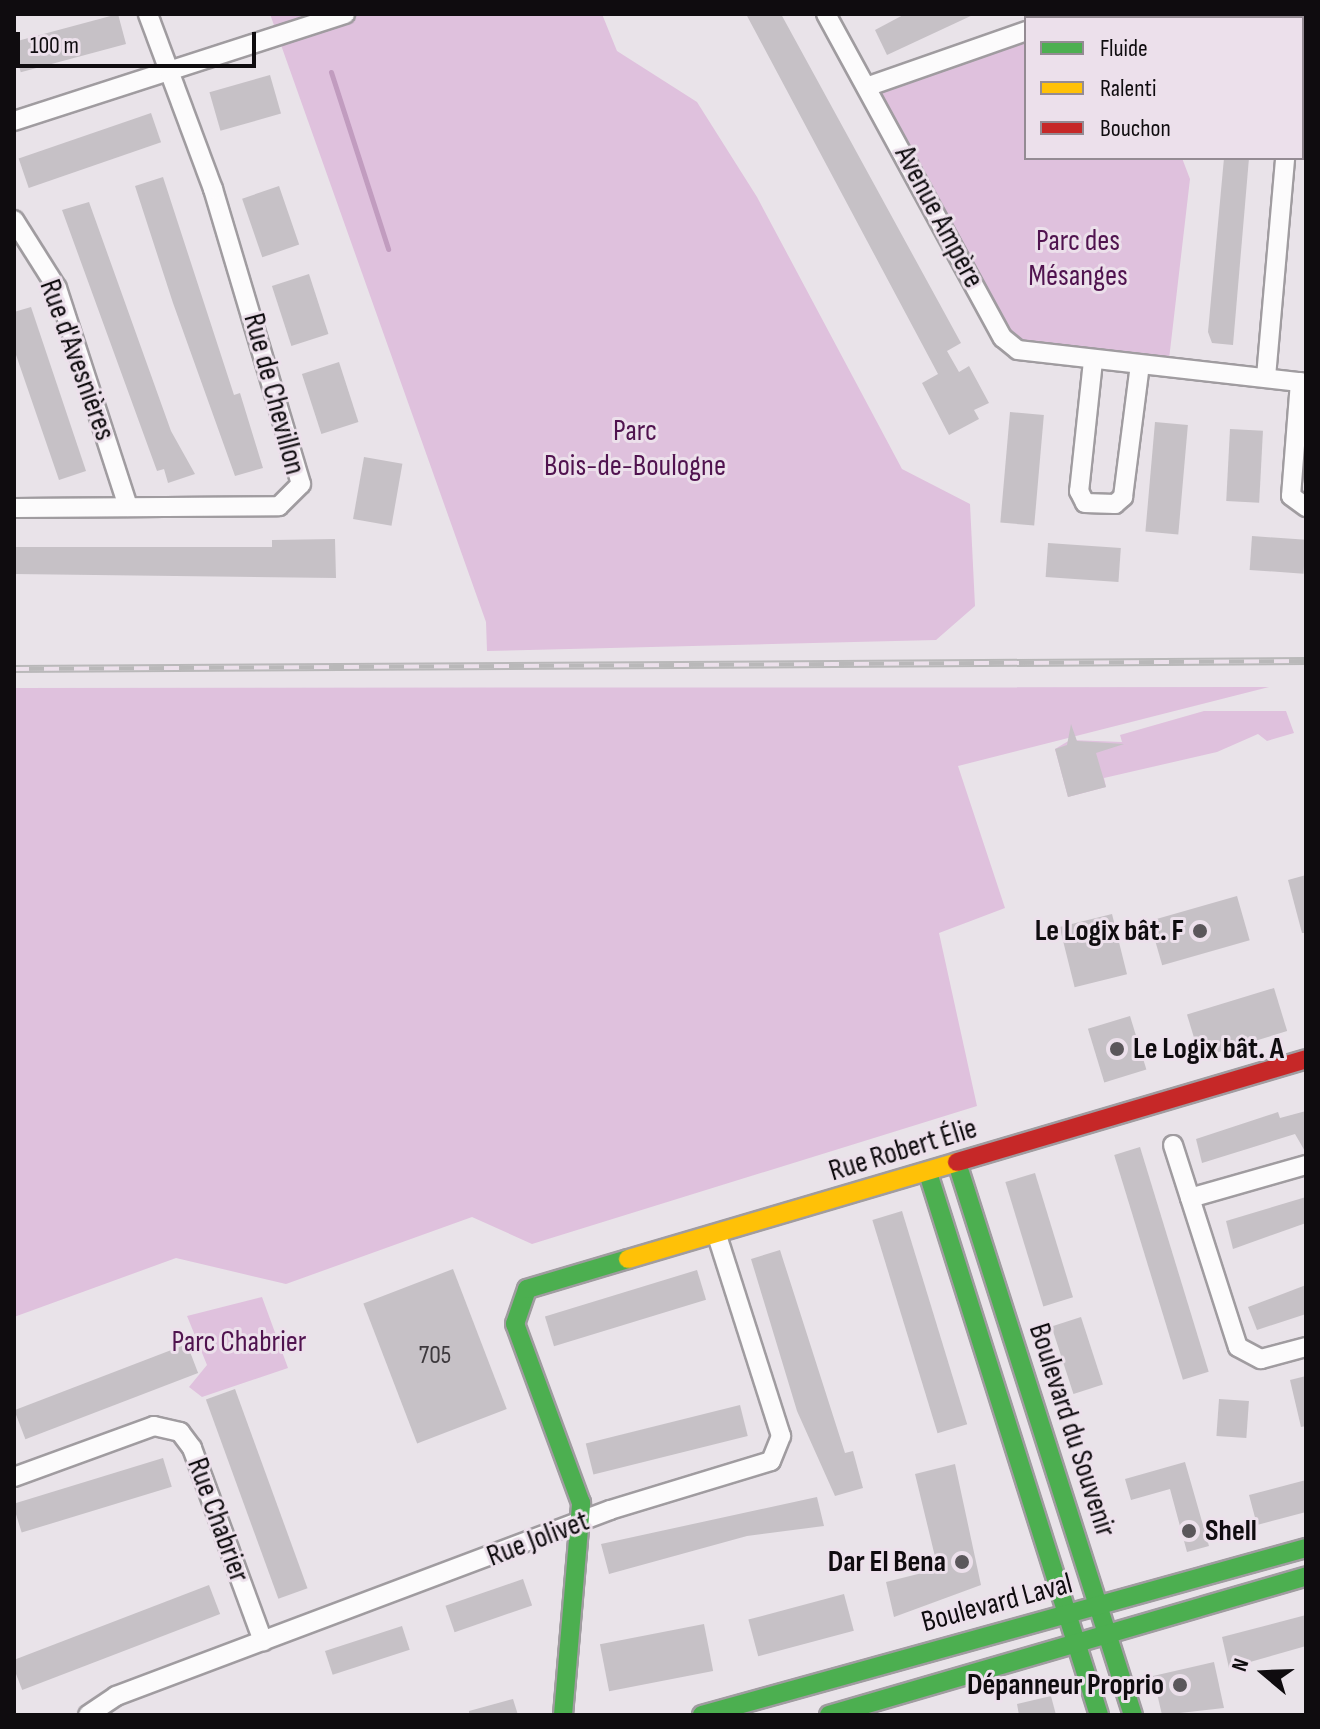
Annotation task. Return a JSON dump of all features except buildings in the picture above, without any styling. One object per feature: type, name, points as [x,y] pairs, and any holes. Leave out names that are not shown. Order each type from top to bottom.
[{"type":"street","points":[[148,14],[167,69]]},
{"type":"street","points":[[14,121],[167,69],[345,14]]},
{"type":"street","name":"Avenue Ampère","points":[[826,14],[869,86],[1003,338],[1018,350],[1093,361],[1303,382],[1291,496],[1306,507]]},
{"type":"street","points":[[869,86],[1024,32]]},
{"type":"street","name":"Rue de Chevillon","points":[[14,508],[279,506],[301,484],[213,189],[167,69]]},
{"type":"street","points":[[1266,377],[1285,160]]},
{"type":"street","name":"Rue d'Avesnières","points":[[14,220],[57,288],[128,507]]},
{"type":"street","points":[[1093,361],[1079,491],[1085,503],[1115,504],[1123,497],[1140,365]]},
{"type":"street","name":"Rue Robert Élie","points":[[582,1522],[579,1494],[515,1324],[520,1298],[547,1281],[717,1235],[1306,1059]]},
{"type":"street","points":[[1173,1145],[1240,1351],[1261,1359],[1306,1347]]},
{"type":"street","name":"Boulevard du Souvenir","points":[[957,1163],[1133,1715]]},
{"type":"street","points":[[1190,1198],[1306,1165]]},
{"type":"street","name":"Boulevard du Souvenir","points":[[928,1173],[1099,1715]]},
{"type":"street","name":"Rue Jolivet","points":[[88,1715],[116,1696],[582,1522],[767,1464],[779,1450],[779,1426],[717,1235]]},
{"type":"street","name":"Rue Chabrier","points":[[14,1477],[154,1426],[180,1432],[192,1448],[263,1641]]},
{"type":"street","points":[[563,1715],[582,1522]]},
{"type":"street","name":"Boulevard Laval","points":[[702,1715],[730,1711],[1069,1612],[1306,1548]]},
{"type":"street","name":"Boulevard Laval","points":[[829,1715],[1306,1576]]},
{"type":"green space","name":"Parc Bois-de-Boulogne","points":[[270,14],[602,14],[617,51],[697,102],[757,197],[902,469],[970,504],[975,606],[936,640],[487,651],[486,622]]},
{"type":"green space","points":[[1076,14],[1235,14],[1235,16]]},
{"type":"green space","name":"Parc des Mésanges","points":[[1024,32],[1024,160],[1183,160],[1190,179],[1168,368],[1018,350],[869,86]]},
{"type":"green space","points":[[1269,687],[958,766],[1005,908],[939,933],[977,1106],[532,1244],[472,1217],[286,1284],[176,1258],[14,1317],[14,688]]},
{"type":"green space","points":[[1204,711],[1286,711],[1294,733],[1267,741],[1258,734],[1217,752],[1104,778],[1106,787],[1068,797],[1055,749],[1070,740],[1122,742],[1120,735]]},
{"type":"green space","name":"Parc Chabrier","points":[[262,1297],[288,1368],[202,1397],[189,1387],[207,1365],[187,1316]]},
{"type":"waterway","points":[[331,72],[388,249]]},
{"type":"railway","points":[[14,669],[1306,661]]},
{"type":"traffic: fast","points":[[957,1163],[1133,1715]]},
{"type":"traffic: fast","points":[[928,1173],[1099,1715]]},
{"type":"traffic: fast","points":[[563,1715],[581,1503],[515,1324],[527,1289],[628,1259]]},
{"type":"traffic: fast","points":[[702,1715],[1306,1548]]},
{"type":"traffic: fast","points":[[829,1715],[1306,1576]]},
{"type":"traffic: slow","points":[[628,1259],[957,1162]]},
{"type":"traffic: jam","points":[[957,1162],[1306,1059]]},
{"type":"place","name":"Le Logix bât. F","points":[[1200,931]]},
{"type":"place","name":"Le Logix bât. A","points":[[1117,1049]]},
{"type":"place","name":"Shell","points":[[1189,1531]]},
{"type":"place","name":"Dar El Bena","points":[[962,1562]]},
{"type":"place","name":"Dépanneur Proprio","points":[[1180,1685]]}]
